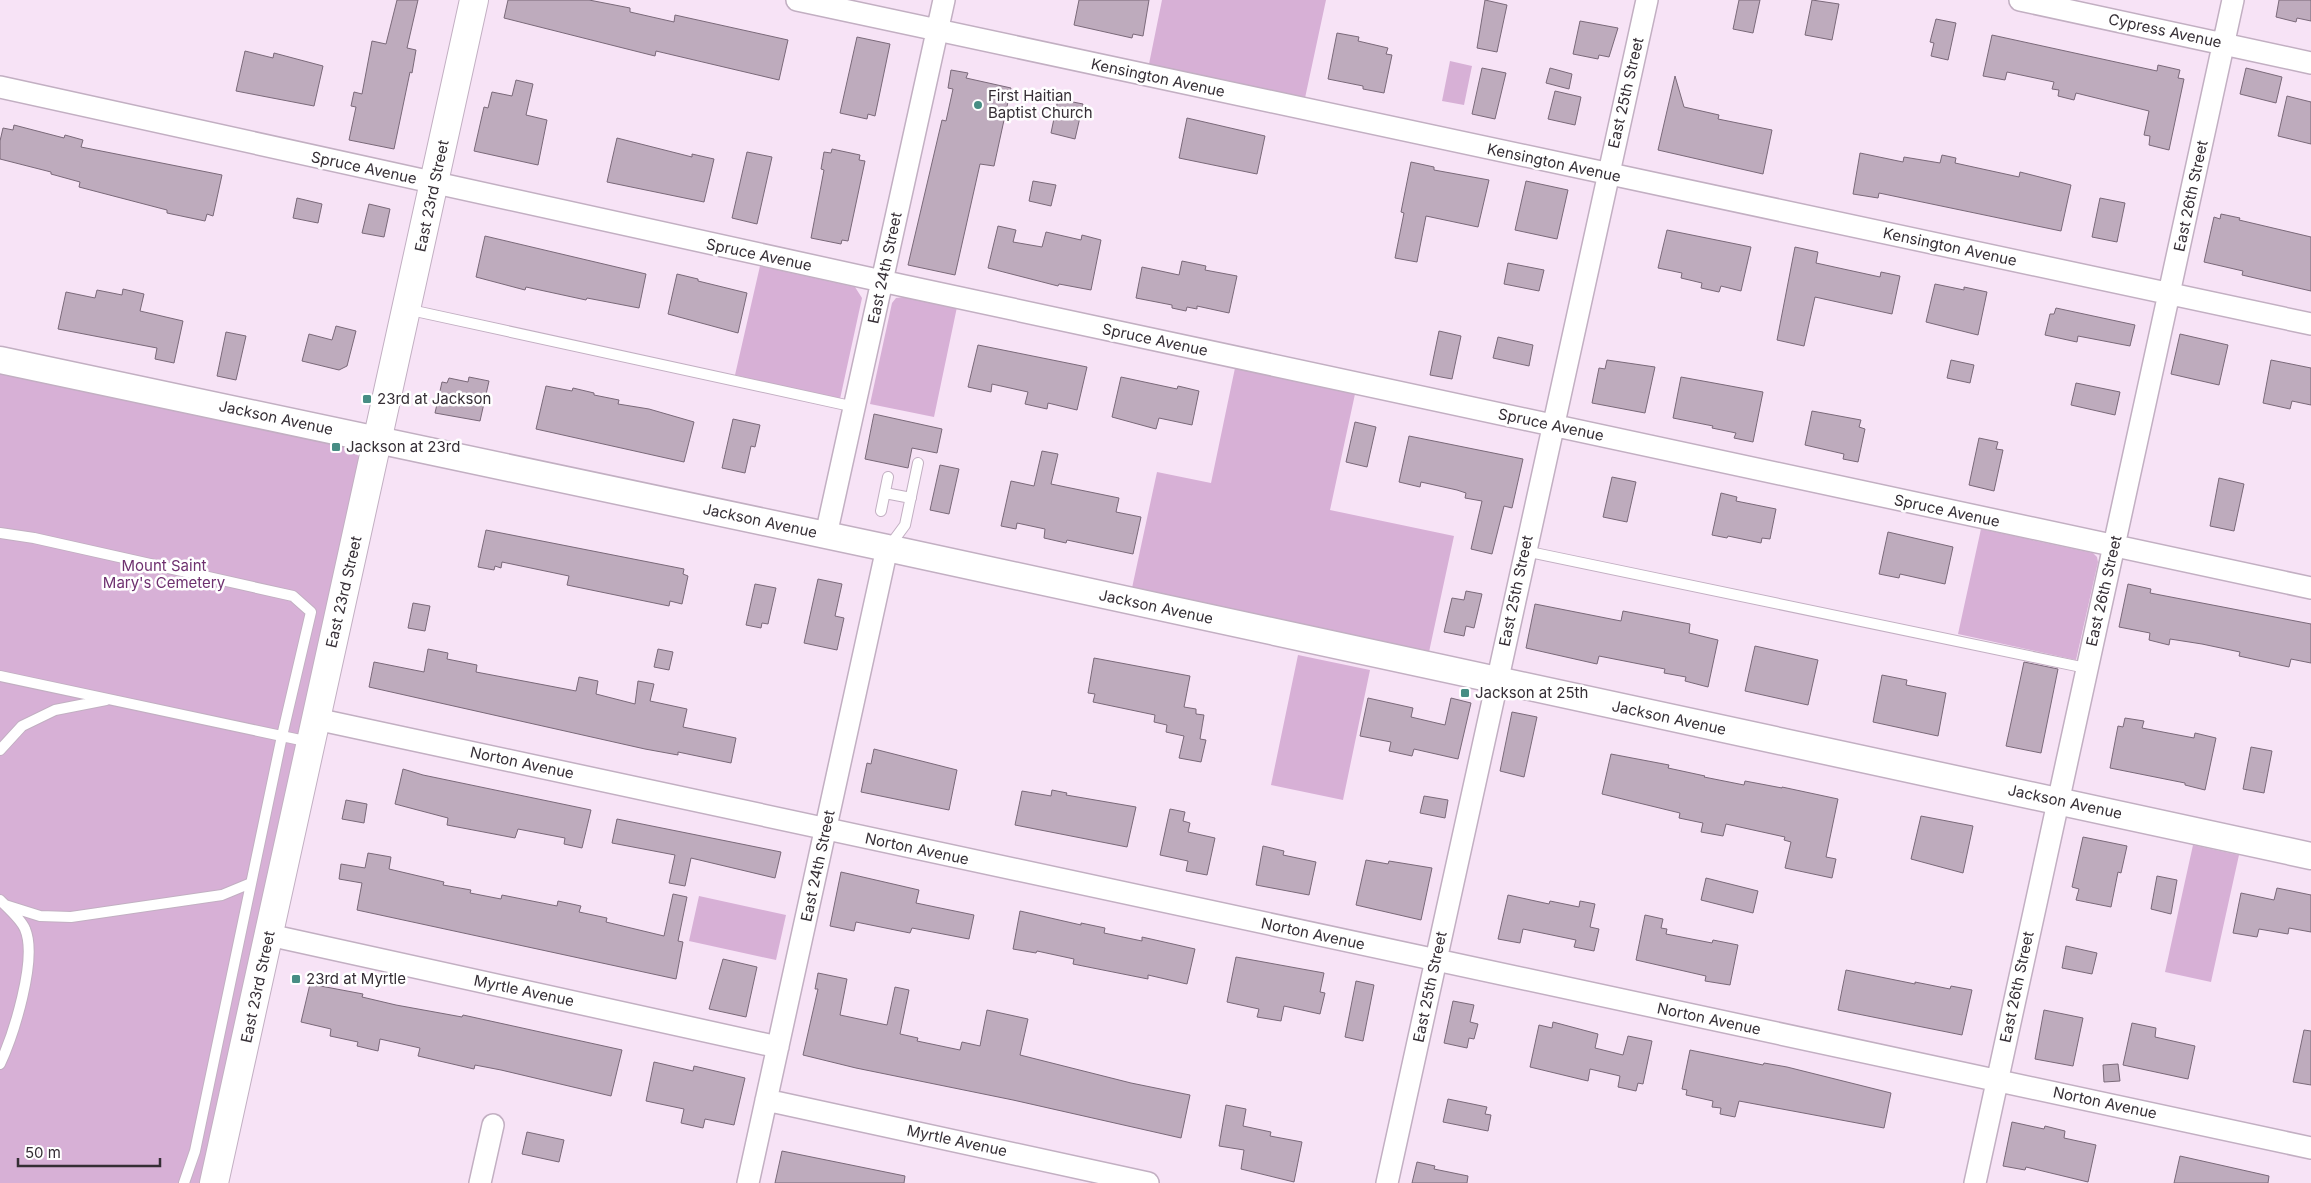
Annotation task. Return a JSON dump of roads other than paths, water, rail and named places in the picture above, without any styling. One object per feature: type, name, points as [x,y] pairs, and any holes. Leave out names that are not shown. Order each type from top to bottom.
[{"type":"main road","name":"East 23rd Street","points":[[214,1183],[474,0]]},
{"type":"street","name":"Kensington Avenue","points":[[797,0],[2311,324]]},
{"type":"street","name":"East 24th Street","points":[[826,535],[944,0]]},
{"type":"street","name":"East 25th Street","points":[[1388,1183],[1496,681],[1647,0]]},
{"type":"street","name":"Cypress Avenue","points":[[2020,0],[2311,63]]},
{"type":"street","name":"East 26th Street","points":[[1975,1183],[2233,0]]},
{"type":"street","name":"Spruce Avenue","points":[[0,88],[882,282],[2311,588]]},
{"type":"street","name":"Jackson Avenue","points":[[0,360],[887,548],[2311,856]]},
{"type":"street","name":"East 24th Street","points":[[748,1183],[887,548]]},
{"type":"street","name":"Norton Avenue","points":[[314,730],[827,829],[2311,1148]]},
{"type":"street","name":"Myrtle Avenue","points":[[269,935],[778,1047]]},
{"type":"street","name":"Myrtle Avenue","points":[[766,1100],[1148,1183]]},
{"type":"street","points":[[480,1183],[492,1125]]},
{"type":"lane","points":[[406,309],[854,407]]},
{"type":"lane","points":[[887,548],[904,525],[918,463]]},
{"type":"lane","points":[[882,510],[888,478]]},
{"type":"lane","points":[[885,493],[911,498]]},
{"type":"lane","points":[[0,533],[34,538],[293,596],[311,612],[282,736],[195,1151],[184,1183]]},
{"type":"lane","points":[[1525,551],[2086,668]]},
{"type":"lane","points":[[0,676],[282,736],[314,730]]},
{"type":"lane","points":[[0,750],[22,726],[55,710],[111,700]]},
{"type":"lane","points":[[3,903],[40,916],[71,917],[222,895],[251,883]]},
{"type":"lane","points":[[0,1064],[10,1042],[24,990],[29,951],[25,929],[3,903]]},
{"type":"place","name":"First Haitian Baptist Church","points":[[978,105]]},
{"type":"place","name":"23rd at Jackson","points":[[367,399]]},
{"type":"place","name":"Jackson at 23rd","points":[[336,447]]},
{"type":"place","name":"Jackson at 25th","points":[[1465,693]]},
{"type":"place","name":"23rd at Myrtle","points":[[296,979]]},
{"type":"park label","name":"Mount Saint Mary's Cemetery","points":[[164,574]]}]
